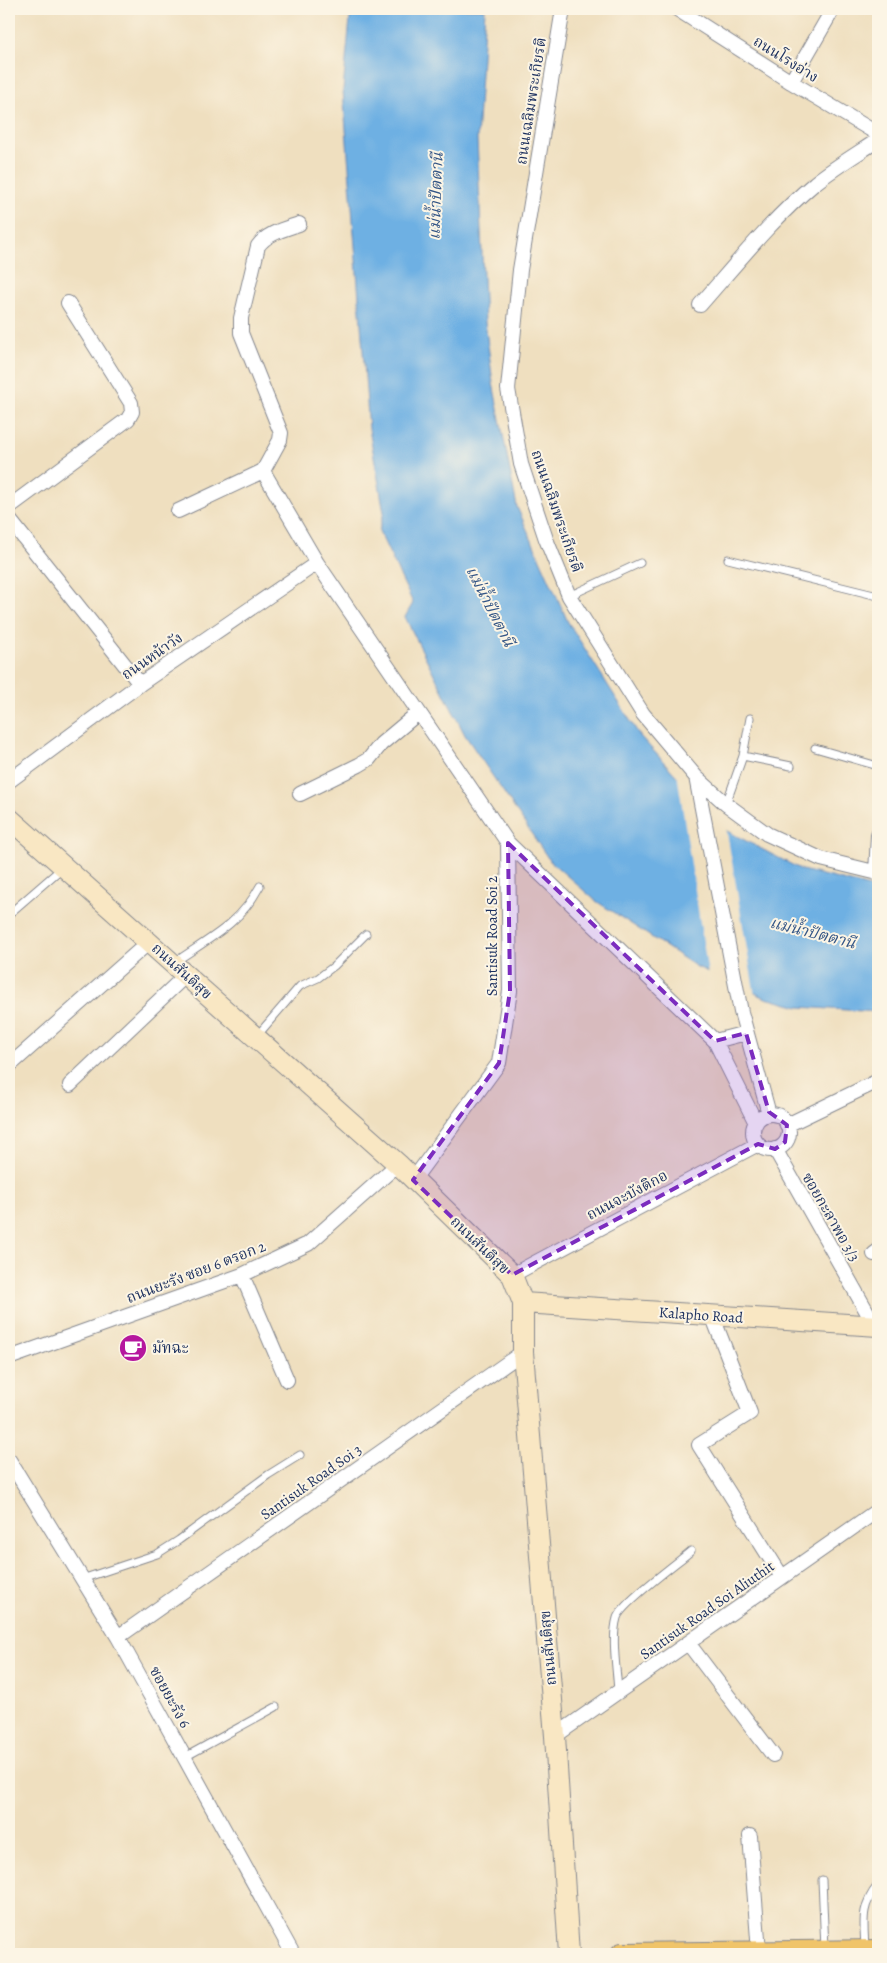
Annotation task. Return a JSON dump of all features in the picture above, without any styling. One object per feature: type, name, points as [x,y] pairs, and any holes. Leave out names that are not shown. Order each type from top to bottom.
[{"type":"main road","points":[[622,1954],[872,1951]]},
{"type":"street","name":"ถนนเฉลิมพระเกียรติ","points":[[563,9],[520,270],[508,389],[521,464],[546,539],[569,596],[643,714],[696,777],[726,804],[774,838],[821,859],[877,873]]},
{"type":"street","name":"ถนนโรงอ่าง","points":[[677,9],[791,82],[878,134]]},
{"type":"street","points":[[791,82],[833,9]]},
{"type":"street","points":[[700,305],[782,213],[816,182],[878,140]]},
{"type":"street","points":[[178,511],[263,471],[280,440],[281,433],[242,333],[241,318],[258,246],[263,239],[299,224]]},
{"type":"street","points":[[9,508],[128,419],[132,412],[131,404],[68,304]]},
{"type":"street","points":[[263,471],[317,562],[508,843],[714,1041],[756,1122]]},
{"type":"street","points":[[9,519],[140,684]]},
{"type":"street","name":"ถนนหน้าวัง","points":[[9,781],[140,684],[317,562]]},
{"type":"street","points":[[300,794],[359,766],[381,744],[418,713]]},
{"type":"street","points":[[696,777],[740,1012],[769,1114]]},
{"type":"street","name":"ถนนสันติสุข","points":[[9,818],[398,1164],[512,1275],[523,1303],[523,1352],[555,1736],[570,1954]]},
{"type":"street","points":[[877,873],[878,835]]},
{"type":"street","name":"Santisuk Road Soi 2","points":[[413,1180],[499,1063],[510,991],[508,843]]},
{"type":"street","points":[[9,1066],[149,942]]},
{"type":"street","points":[[70,1085],[179,970]]},
{"type":"street","points":[[714,1041],[746,1034]]},
{"type":"street","points":[[787,1125],[878,1081]]},
{"type":"street","points":[[769,1114],[780,1116],[787,1125],[788,1137],[781,1146],[775,1149],[763,1148],[758,1144],[753,1133],[756,1122],[769,1114]]},
{"type":"street","name":"ถนนจะบังติกอ","points":[[512,1275],[758,1144]]},
{"type":"street","name":"ซอยกะลาพอ 3/3","points":[[775,1149],[877,1326]]},
{"type":"street","name":"ถนนยะรัง ซอย 6 ตรอก 2","points":[[9,1358],[242,1275],[308,1244],[398,1164]]},
{"type":"street","points":[[242,1275],[287,1380]]},
{"type":"street","name":"Kalapho Road","points":[[523,1303],[877,1326]]},
{"type":"street","points":[[712,1315],[750,1413],[699,1445],[782,1577]]},
{"type":"street","name":"Santisuk Road Soi 3","points":[[118,1637],[523,1352]]},
{"type":"street","name":"ซอยยะรัง 6","points":[[9,1460],[118,1637],[293,1954]]},
{"type":"street","name":"Santisuk Road Soi Aliuthit","points":[[555,1736],[878,1510]]},
{"type":"street","points":[[688,1643],[774,1755]]},
{"type":"street","points":[[750,1836],[758,1952]]},
{"type":"lane","points":[[728,559],[878,596]]},
{"type":"lane","points":[[569,596],[640,563]]},
{"type":"lane","points":[[726,804],[742,756],[750,718]]},
{"type":"lane","points":[[815,748],[878,766]]},
{"type":"lane","points":[[742,756],[791,766]]},
{"type":"lane","points":[[9,914],[64,866]]},
{"type":"lane","points":[[179,970],[242,914],[252,902],[260,886]]},
{"type":"lane","points":[[255,1037],[296,990],[334,966],[366,934]]},
{"type":"lane","points":[[82,1579],[157,1554],[268,1475],[300,1455]]},
{"type":"lane","points":[[618,1692],[615,1629],[617,1616],[630,1602],[692,1551]]},
{"type":"lane","points":[[184,1757],[276,1707]]},
{"type":"lane","points":[[822,1880],[825,1952]]},
{"type":"lane","points":[[872,1951],[863,1912],[869,1896],[878,1885]]},
{"type":"highlighted area","points":[[508,843],[715,1041],[746,1033],[769,1112],[787,1125],[785,1142],[775,1149],[758,1144],[512,1275],[413,1180],[499,1063],[510,991]]},
{"type":"water","name":"แม่น้ำปัตตานี","points":[[351,9],[485,9],[477,139],[485,322],[493,383],[517,507],[568,622],[640,736],[727,831],[802,870],[878,889],[878,1012],[799,1007],[766,998],[697,967],[596,901],[550,861],[465,735],[405,617],[413,603],[379,531],[384,512],[369,429],[343,90]]},
{"type":"pier","points":[[677,773],[726,827],[755,996],[708,974]]},
{"type":"place","name":"มัทฉะ","points":[[133,1348]]}]
